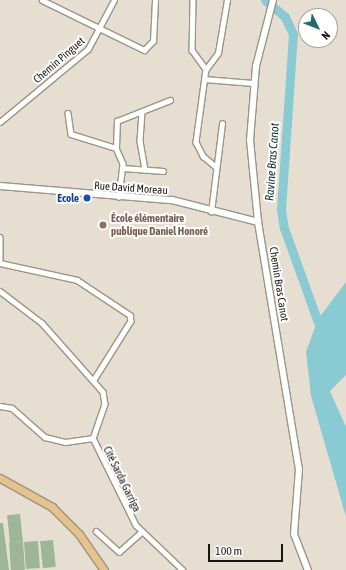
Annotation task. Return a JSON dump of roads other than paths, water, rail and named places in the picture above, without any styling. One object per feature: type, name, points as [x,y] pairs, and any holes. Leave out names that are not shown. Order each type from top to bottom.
[{"type":"main road","points":[[0,478],[52,507],[96,557],[104,570]]},
{"type":"street","points":[[42,0],[101,29],[139,50],[148,48],[153,41],[155,0]]},
{"type":"street","name":"Chemin Pinguet","points":[[0,122],[88,49],[101,29],[114,0]]},
{"type":"street","points":[[193,0],[192,50],[206,69]]},
{"type":"street","points":[[216,167],[203,156],[196,142],[206,69],[218,53],[227,0]]},
{"type":"street","name":"Chemin Bras Canot","points":[[274,0],[253,83],[250,140],[258,222],[299,469],[294,534],[308,570]]},
{"type":"street","points":[[204,79],[253,83]]},
{"type":"street","points":[[119,197],[122,168],[116,148],[117,121],[170,100]]},
{"type":"street","points":[[142,112],[140,141],[145,170]]},
{"type":"street","points":[[68,113],[71,134],[116,148]]},
{"type":"street","points":[[211,212],[222,124]]},
{"type":"street","points":[[122,168],[163,171]]},
{"type":"street","name":"Rue David Moreau","points":[[0,186],[119,197],[172,200],[211,212],[258,222]]},
{"type":"street","points":[[0,237],[0,258]]},
{"type":"street","points":[[0,263],[77,280],[130,315],[131,321],[94,380]]},
{"type":"street","name":"Cité Sarda Garriga","points":[[0,291],[39,320],[94,380],[106,399],[93,438],[125,509],[141,532],[183,570]]},
{"type":"street","points":[[0,406],[12,408],[45,437],[65,442],[93,438]]},
{"type":"street","points":[[96,531],[119,552],[141,532]]},
{"type":"water","points":[[346,282],[346,375],[330,391],[346,427],[346,517],[311,396],[306,352],[318,319]]},
{"type":"waterway","name":"Ravine Bras Canot","points":[[265,0],[285,17],[293,34],[281,210],[284,228],[321,331]]},
{"type":"place","name":"Ecole","points":[[87,198]]},
{"type":"place","name":"École élémentaire publique Daniel Honoré","points":[[103,225]]}]
